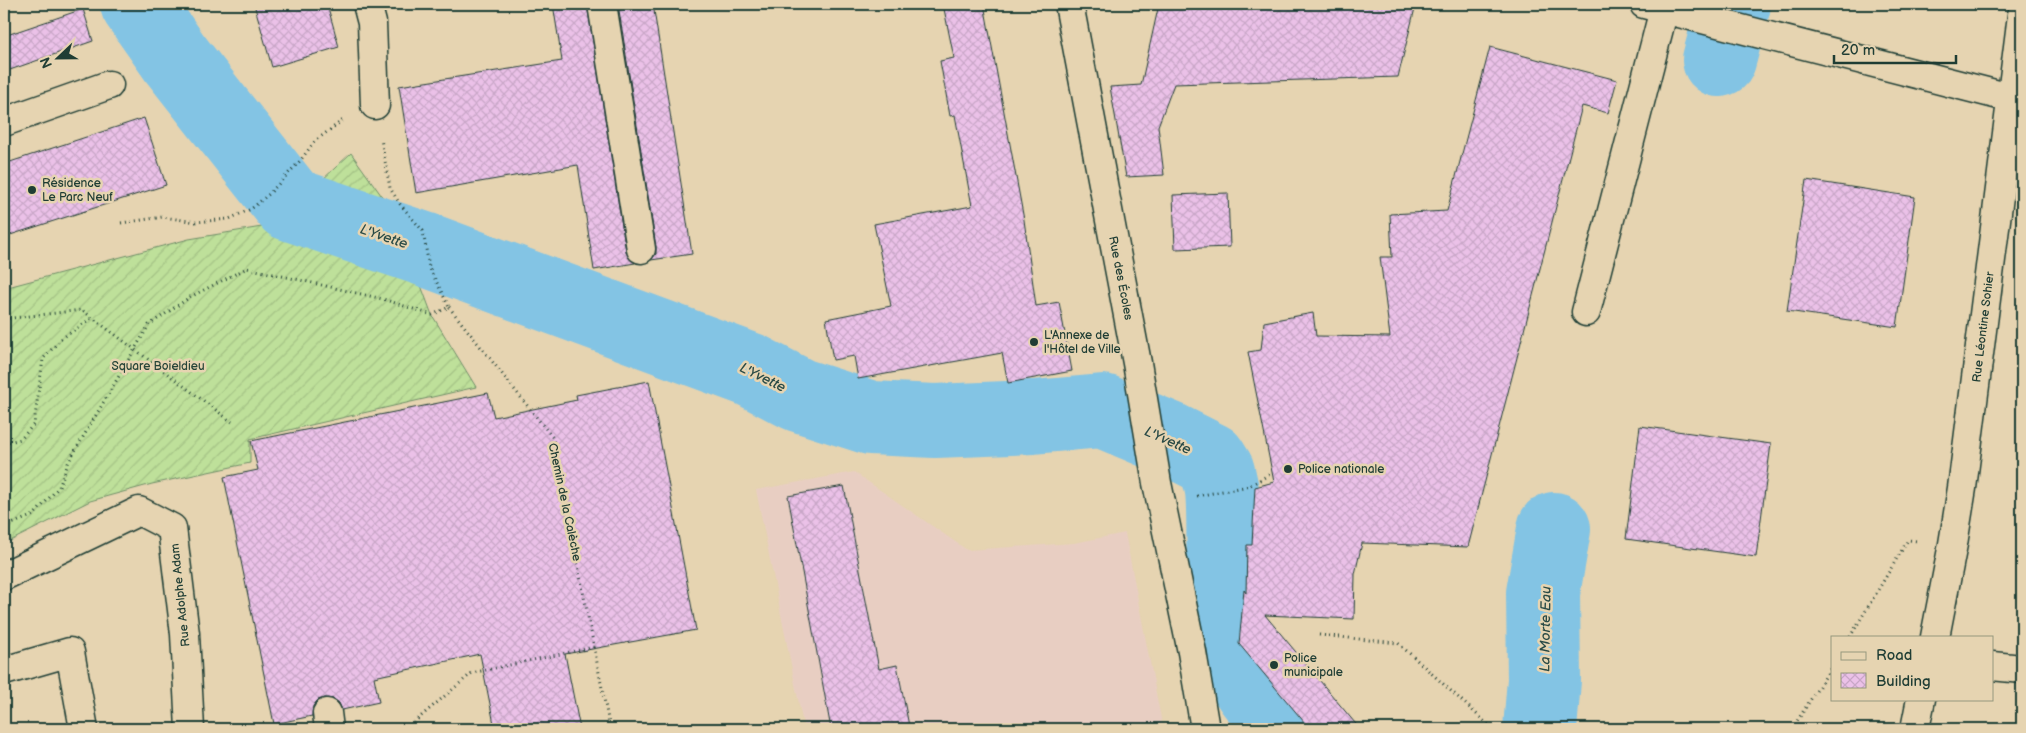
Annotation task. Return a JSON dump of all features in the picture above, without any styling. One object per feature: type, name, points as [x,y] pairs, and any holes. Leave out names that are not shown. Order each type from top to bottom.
[{"type":"street","points":[[367,4],[372,23],[375,105]]},
{"type":"street","points":[[602,4],[641,249]]},
{"type":"street","name":"Rue des Écoles","points":[[1069,4],[1137,363],[1156,476],[1192,652],[1205,729]]},
{"type":"street","points":[[1586,312],[1654,6],[2017,99]]},
{"type":"street","name":"Rue Léontine Sohier","points":[[1934,636],[1953,544],[2017,99],[2022,15]]},
{"type":"street","points":[[4,122],[109,85]]},
{"type":"street","name":"Rue Adolphe Adam","points":[[4,576],[139,511],[172,528],[185,634],[190,729]]},
{"type":"street","points":[[4,671],[70,652],[84,729]]},
{"type":"street","points":[[1994,666],[2022,669]]},
{"type":"street","points":[[1916,729],[1921,700]]},
{"type":"path","points":[[121,223],[163,217],[196,222],[229,218],[251,208],[269,194],[300,161],[315,140],[343,120],[375,105]]},
{"type":"path","name":"Chemin de la Calèche","points":[[375,105],[390,188],[400,204],[423,231],[429,267],[449,307],[553,438],[610,729]]},
{"type":"path","points":[[4,527],[34,514],[59,487],[69,461],[149,325],[190,297],[246,268],[383,299],[432,315],[449,307]]},
{"type":"path","points":[[4,320],[82,310],[232,422]]},
{"type":"path","points":[[4,443],[21,439],[34,424],[43,359],[61,339],[92,317]]},
{"type":"path","points":[[1193,497],[1249,486],[1272,473]]},
{"type":"path","points":[[1851,636],[1908,540],[1953,544]]},
{"type":"path","points":[[1319,635],[1398,643],[1493,729]]},
{"type":"path","points":[[406,729],[472,673],[594,647]]},
{"type":"path","points":[[1792,729],[1831,668]]},
{"type":"shaded area","points":[[854,472],[967,550],[1074,543],[1125,533],[1163,729],[804,729],[756,490]]},
{"type":"green space","name":"Square Boieldieu","points":[[351,153],[394,213],[432,315],[476,387],[250,439],[250,463],[152,484],[90,501],[4,544],[4,288],[189,239],[274,225]]},
{"type":"building","points":[[254,4],[327,4],[339,47],[272,67]]},
{"type":"building","points":[[553,4],[587,4],[626,251],[629,258],[635,263],[594,270],[578,165],[416,193],[399,86],[562,61]]},
{"type":"building","points":[[618,4],[653,4],[692,254],[651,260],[656,254],[656,247]]},
{"type":"building","points":[[943,4],[984,4],[1024,220],[1036,306],[1059,302],[1072,371],[1008,383],[1002,353],[858,379],[854,356],[833,360],[826,319],[891,306],[874,224],[972,206],[955,115],[950,116],[940,61],[954,58]]},
{"type":"building","points":[[1159,4],[1416,4],[1398,77],[1174,84],[1158,126],[1164,175],[1126,177],[1110,87],[1141,85]]},
{"type":"building","points":[[83,9],[93,41],[4,72],[4,36]]},
{"type":"building","points":[[1490,47],[1617,80],[1608,113],[1582,106],[1468,547],[1362,543],[1355,574],[1354,619],[1265,615],[1360,729],[1310,729],[1239,644],[1244,590],[1246,593],[1247,545],[1252,545],[1255,487],[1274,482],[1248,352],[1261,350],[1264,322],[1313,313],[1316,336],[1390,337],[1380,257],[1392,257],[1390,214],[1447,211]]},
{"type":"building","points":[[144,118],[166,185],[4,237],[4,164]]},
{"type":"building","points":[[1806,180],[1915,197],[1897,327],[1787,311]]},
{"type":"building","points":[[1228,193],[1230,247],[1175,249],[1173,195]]},
{"type":"building","points":[[649,381],[696,630],[565,654],[580,729],[495,729],[480,654],[374,677],[379,702],[342,710],[339,703],[334,699],[325,698],[318,700],[313,706],[312,716],[274,724],[224,477],[258,470],[251,441],[488,393],[494,417],[577,400],[576,395]]},
{"type":"building","points":[[1640,426],[1771,444],[1756,557],[1626,539]]},
{"type":"building","points":[[844,486],[879,669],[897,665],[909,726],[890,729],[831,729],[788,496]]},
{"type":"waterway","name":"L'Yvette","points":[[137,4],[175,58],[290,204],[427,250],[751,370],[799,395],[871,418],[935,421],[1033,417],[1103,411],[1170,439],[1210,459],[1218,472],[1222,490],[1225,610],[1228,633],[1234,655],[1242,675],[1251,689],[1285,729]]},
{"type":"waterway","name":"La Morte Eau","points":[[1719,60],[1734,4]]},
{"type":"waterway","name":"La Morte Eau","points":[[1540,729],[1544,680],[1543,593],[1554,529]]},
{"type":"place","name":"Résidence Le Parc Neuf","points":[[32,190]]},
{"type":"place","name":"L'Annexe de l'Hôtel de Ville","points":[[1034,342]]},
{"type":"place","name":"Police nationale","points":[[1288,469]]},
{"type":"place","name":"Police municipale","points":[[1274,665]]}]
